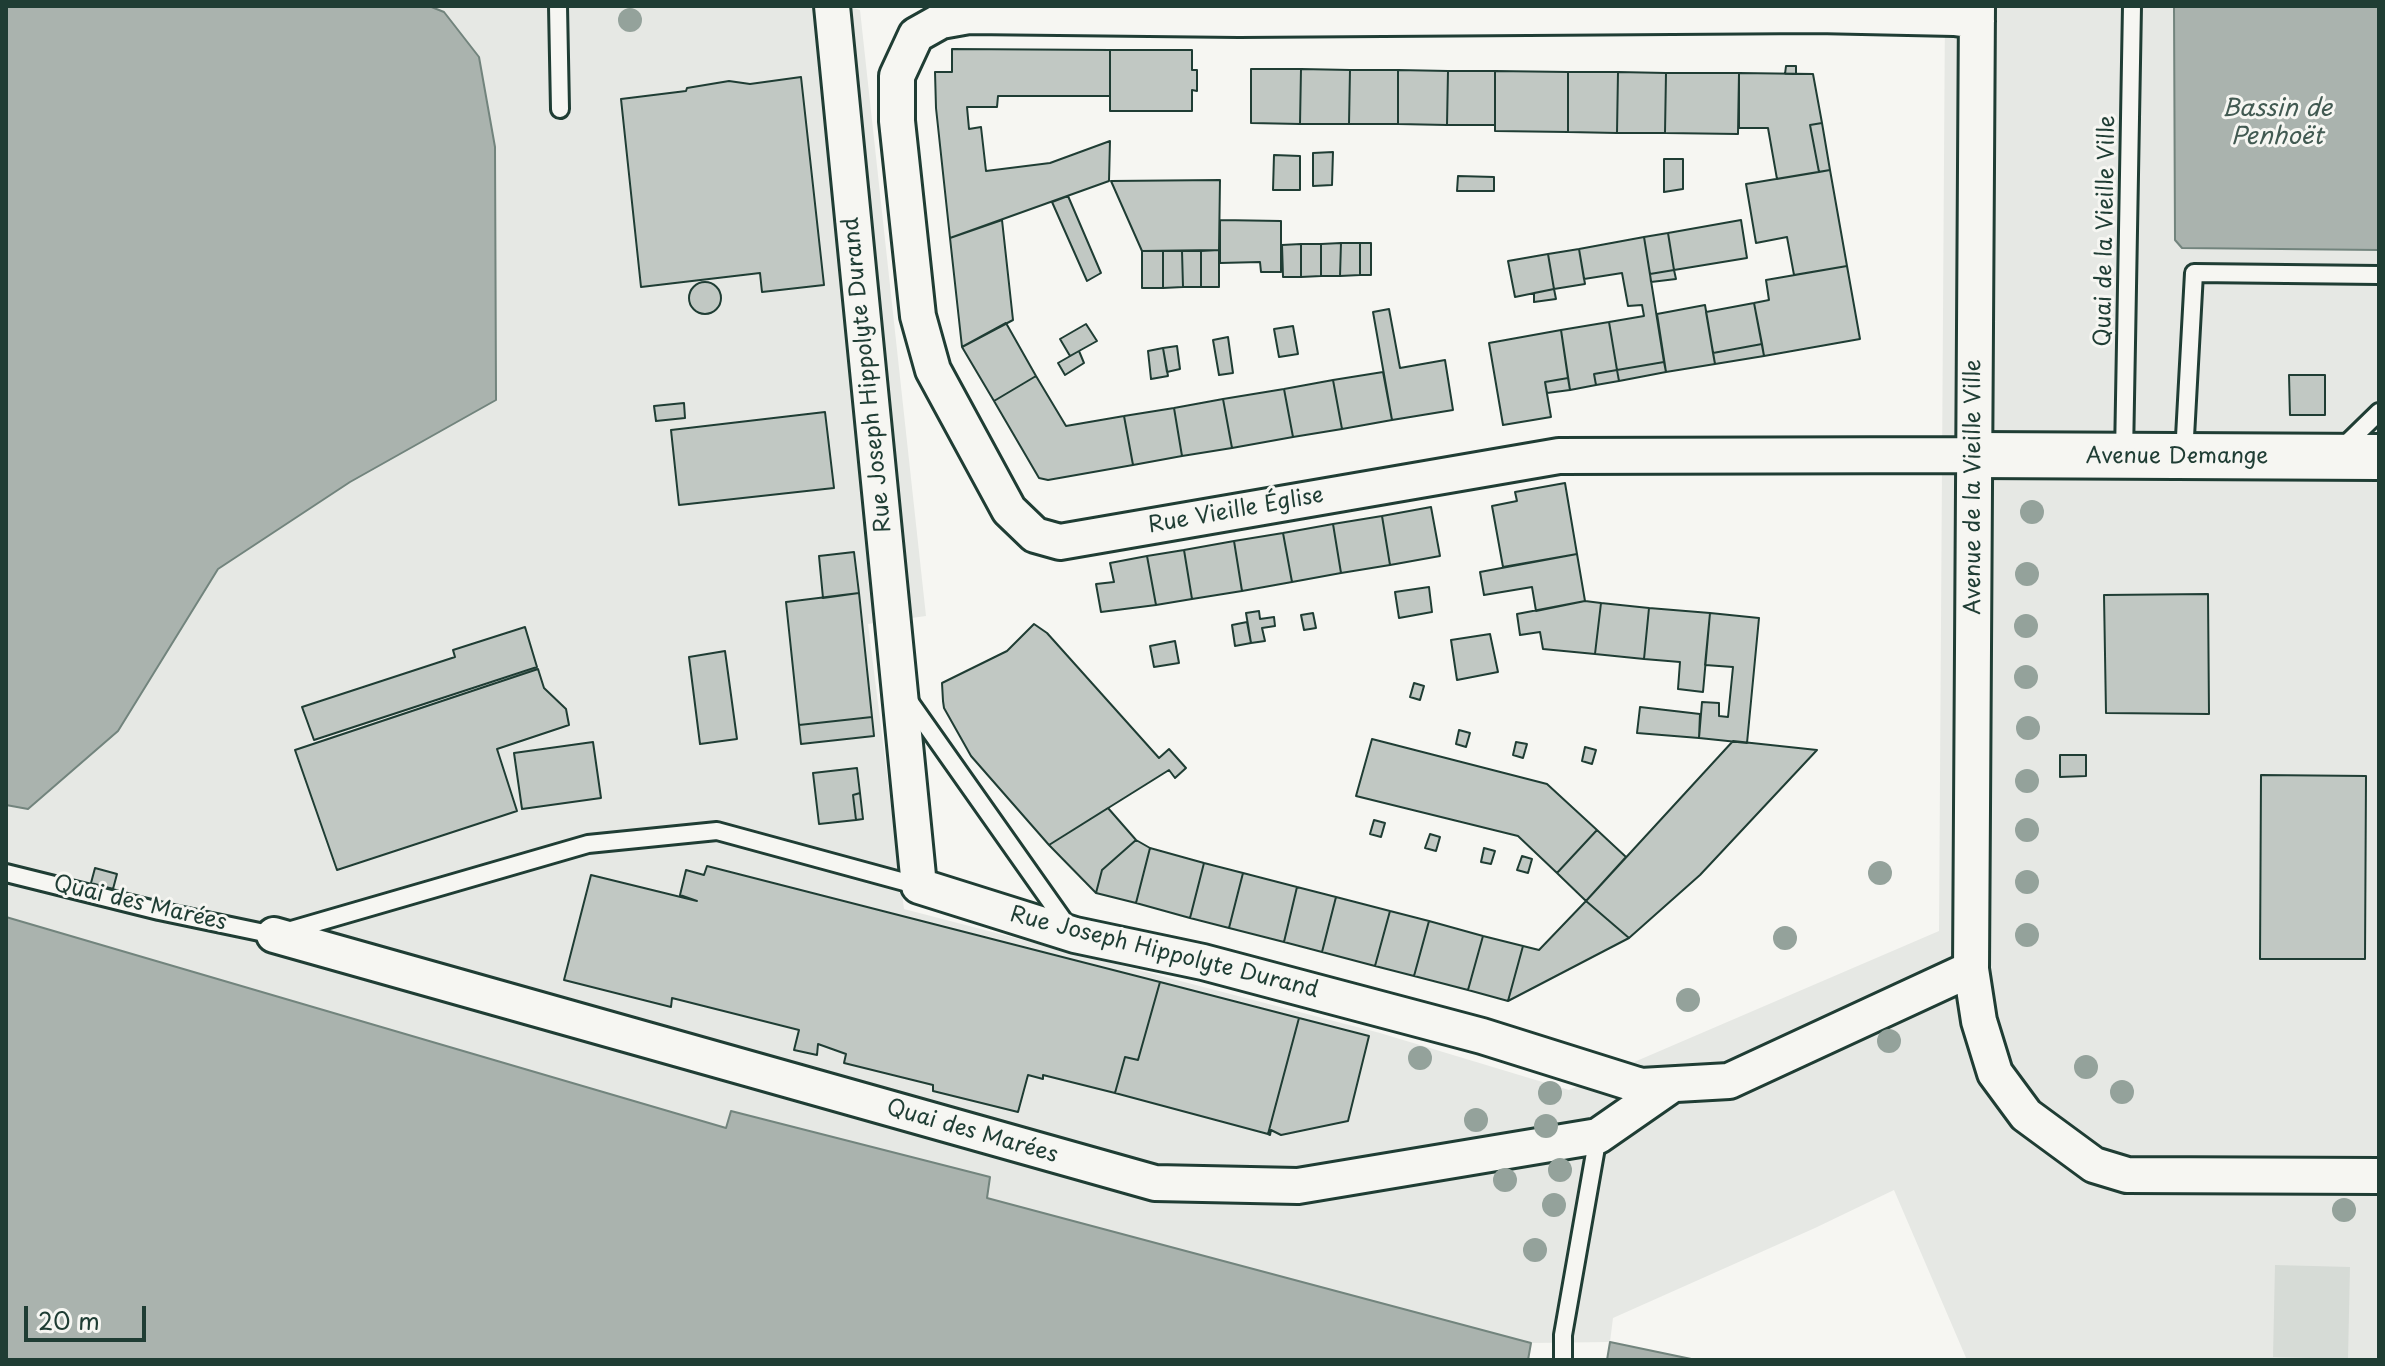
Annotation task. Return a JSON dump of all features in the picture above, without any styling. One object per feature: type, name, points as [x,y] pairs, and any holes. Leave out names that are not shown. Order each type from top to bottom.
[{"type":"street","name":"Rue Joseph Hippolyte Durand","points":[[832,6],[919,886],[1075,935],[1203,962],[1468,1032],[1641,1086],[1729,1081],[1971,969]]},
{"type":"street","points":[[1288,12],[1954,18],[1977,13]]},
{"type":"street","name":"Rue Vieille Église","points":[[1288,12],[969,16],[941,21],[916,35],[897,76],[897,121],[918,316],[933,370],[1009,510],[1035,535],[1060,542],[1559,456],[1974,455]]},
{"type":"street","name":"Avenue de la Vieille Ville","points":[[1977,13],[1971,969],[1979,1021],[1995,1073],[2026,1115],[2094,1165],[2127,1175],[2379,1176]]},
{"type":"street","name":"Avenue Demange","points":[[1974,455],[2379,457]]},
{"type":"street","name":"Quai des Marées","points":[[274,935],[1155,1183],[1298,1186],[1598,1136],[1670,1086]]},
{"type":"lane","points":[[558,6],[560,109]]},
{"type":"lane","name":"Quai de la Vieille Ville","points":[[2124,456],[2132,6]]},
{"type":"lane","points":[[2184,457],[2194,273],[2379,275]]},
{"type":"lane","points":[[2331,457],[2379,412]]},
{"type":"lane","points":[[900,688],[1075,935]]},
{"type":"lane","name":"Quai des Marées","points":[[6,873],[159,911],[274,935],[588,844],[717,831],[919,886]]},
{"type":"lane","points":[[1563,1360],[1563,1335],[1598,1136]]},
{"type":"shaded area","points":[[429,6],[846,6],[860,10],[926,616],[868,624],[904,909],[1380,1033],[1569,1090],[1939,931],[1945,6],[2174,6],[2175,240],[2182,248],[2379,250],[2379,1360],[1967,1360],[1894,1190],[1613,1318],[1610,1342],[1531,1343],[986,1198],[989,1177],[731,1111],[727,1128],[6,917],[6,805],[28,809],[118,731],[218,569],[350,482],[444,12]]},
{"type":"shaded area","points":[[2275,1265],[2350,1267],[2348,1359],[2273,1357]]},
{"type":"water","points":[[6,6],[429,6],[444,12],[479,57],[495,147],[496,400],[350,482],[218,569],[118,731],[28,809],[6,805]]},
{"type":"water","name":"Bassin de Penhoët","points":[[2174,6],[2379,6],[2379,250],[2182,248],[2175,240]]},
{"type":"water","points":[[6,917],[726,1128],[731,1111],[990,1177],[987,1198],[1531,1343],[1528,1360],[6,1360]]},
{"type":"water","points":[[1610,1342],[1696,1360],[1607,1360]]},
{"type":"building","points":[[952,49],[1110,50],[1110,96],[998,96],[997,107],[967,107],[969,129],[981,127],[986,171],[1050,163],[1110,141],[1109,181],[950,238],[935,72],[952,72]]},
{"type":"building","points":[[1110,50],[1192,50],[1192,70],[1197,70],[1197,91],[1192,90],[1192,111],[1110,111]]},
{"type":"building","points":[[1786,66],[1796,66],[1796,74],[1785,74]]},
{"type":"building","points":[[1251,69],[1301,69],[1300,124],[1251,123]]},
{"type":"building","points":[[1301,69],[1350,70],[1349,124],[1300,124]]},
{"type":"building","points":[[1350,70],[1398,70],[1398,124],[1349,124]]},
{"type":"building","points":[[1398,70],[1448,71],[1447,125],[1398,124]]},
{"type":"building","points":[[1448,71],[1495,71],[1495,125],[1447,125]]},
{"type":"building","points":[[1495,71],[1568,72],[1568,132],[1495,131]]},
{"type":"building","points":[[1568,72],[1618,72],[1617,133],[1568,132]]},
{"type":"building","points":[[1618,72],[1666,73],[1665,133],[1617,133]]},
{"type":"building","points":[[1666,73],[1739,73],[1738,134],[1665,133]]},
{"type":"building","points":[[1739,73],[1813,74],[1822,123],[1810,125],[1819,172],[1777,179],[1768,128],[1739,128]]},
{"type":"building","points":[[801,77],[824,285],[762,292],[760,273],[641,287],[621,99],[686,91],[687,88],[729,81],[750,84]]},
{"type":"building","points":[[1822,123],[1830,170],[1819,172],[1810,125]]},
{"type":"building","points":[[1333,152],[1332,185],[1313,186],[1313,153]]},
{"type":"building","points":[[1274,155],[1300,156],[1300,190],[1273,190]]},
{"type":"building","points":[[1664,159],[1683,159],[1683,189],[1664,192]]},
{"type":"building","points":[[1830,170],[1847,266],[1794,275],[1787,237],[1756,243],[1746,184]]},
{"type":"building","points":[[1458,176],[1494,177],[1494,191],[1457,191]]},
{"type":"building","points":[[1220,180],[1219,250],[1142,251],[1111,181]]},
{"type":"building","points":[[1068,196],[1101,273],[1087,281],[1052,202]]},
{"type":"building","points":[[1002,220],[1013,320],[962,347],[950,238]]},
{"type":"building","points":[[1220,220],[1281,221],[1281,272],[1261,272],[1260,262],[1220,263]]},
{"type":"building","points":[[1741,220],[1747,258],[1674,270],[1668,233]]},
{"type":"building","points":[[1668,233],[1674,270],[1650,274],[1644,237]]},
{"type":"building","points":[[1644,237],[1664,362],[1617,370],[1609,322],[1644,316],[1642,305],[1628,306],[1622,273],[1584,279],[1579,249]]},
{"type":"building","points":[[1341,243],[1360,243],[1360,275],[1340,276]]},
{"type":"building","points":[[1341,243],[1340,276],[1321,276],[1321,244]]},
{"type":"building","points":[[1360,243],[1371,243],[1371,275],[1360,275]]},
{"type":"building","points":[[1301,244],[1321,244],[1321,276],[1301,277]]},
{"type":"building","points":[[1301,244],[1301,277],[1283,277],[1282,245]]},
{"type":"building","points":[[1579,249],[1585,284],[1554,289],[1548,254]]},
{"type":"building","points":[[1219,250],[1219,287],[1201,287],[1201,251]]},
{"type":"building","points":[[1142,251],[1163,251],[1163,288],[1142,288]]},
{"type":"building","points":[[1163,251],[1182,251],[1183,287],[1163,288]]},
{"type":"building","points":[[1182,251],[1201,251],[1201,287],[1183,287]]},
{"type":"building","points":[[1548,254],[1554,289],[1515,297],[1508,261]]},
{"type":"building","points":[[1847,266],[1860,339],[1764,356],[1754,303],[1769,300],[1766,280]]},
{"type":"building","points":[[1674,270],[1676,279],[1651,282],[1650,274]]},
{"type":"building","points":[[705,282],[716,287],[721,298],[716,309],[705,314],[694,309],[689,298],[694,287]]},
{"type":"building","points":[[1554,289],[1556,299],[1534,302],[1534,293]]},
{"type":"building","points":[[1754,303],[1762,344],[1713,353],[1706,312]]},
{"type":"building","points":[[1705,305],[1715,364],[1666,372],[1657,314]]},
{"type":"building","points":[[1389,309],[1400,368],[1445,360],[1453,410],[1392,420],[1373,312]]},
{"type":"building","points":[[1609,322],[1617,370],[1594,374],[1596,385],[1570,390],[1561,330]]},
{"type":"building","points":[[1006,323],[1036,376],[994,401],[962,347]]},
{"type":"building","points":[[1086,324],[1097,341],[1070,356],[1060,339]]},
{"type":"building","points":[[1293,326],[1298,354],[1279,357],[1274,329]]},
{"type":"building","points":[[1561,330],[1568,378],[1545,382],[1551,417],[1503,425],[1489,343]]},
{"type":"building","points":[[1228,337],[1233,373],[1219,375],[1213,340]]},
{"type":"building","points":[[1762,344],[1764,356],[1715,364],[1713,353]]},
{"type":"building","points":[[1177,346],[1180,369],[1167,372],[1163,348]]},
{"type":"building","points":[[1163,348],[1168,376],[1151,379],[1148,351]]},
{"type":"building","points":[[1079,351],[1084,363],[1065,375],[1058,363]]},
{"type":"building","points":[[1664,362],[1666,372],[1619,381],[1617,370]]},
{"type":"building","points":[[1617,370],[1619,381],[1596,385],[1594,374]]},
{"type":"building","points":[[1383,372],[1392,420],[1342,429],[1333,380]]},
{"type":"building","points":[[2289,375],[2325,375],[2325,415],[2290,415]]},
{"type":"building","points":[[1036,376],[1066,426],[1124,416],[1133,465],[1048,480],[1039,478],[994,401]]},
{"type":"building","points":[[1568,378],[1570,390],[1547,393],[1545,382]]},
{"type":"building","points":[[1333,380],[1342,429],[1293,437],[1284,389]]},
{"type":"building","points":[[1284,389],[1293,437],[1232,448],[1223,399]]},
{"type":"building","points":[[1223,399],[1232,448],[1182,456],[1174,408]]},
{"type":"building","points":[[684,403],[685,418],[656,421],[654,406]]},
{"type":"building","points":[[1174,408],[1182,456],[1133,465],[1124,416]]},
{"type":"building","points":[[825,412],[834,488],[679,505],[671,430]]},
{"type":"building","points":[[1565,483],[1577,554],[1503,567],[1492,506],[1517,501],[1515,492]]},
{"type":"building","points":[[1431,507],[1440,556],[1390,565],[1382,516]]},
{"type":"building","points":[[1382,516],[1390,565],[1341,573],[1333,524]]},
{"type":"building","points":[[1333,524],[1341,573],[1292,582],[1283,533]]},
{"type":"building","points":[[1283,533],[1292,582],[1242,591],[1234,541]]},
{"type":"building","points":[[1234,541],[1242,591],[1192,599],[1184,550]]},
{"type":"building","points":[[1184,550],[1192,599],[1156,605],[1147,556]]},
{"type":"building","points":[[854,552],[859,593],[823,598],[819,556]]},
{"type":"building","points":[[1577,554],[1585,601],[1536,611],[1532,587],[1484,595],[1480,572]]},
{"type":"building","points":[[1147,556],[1156,605],[1101,612],[1096,584],[1114,582],[1110,563]]},
{"type":"building","points":[[1429,587],[1432,612],[1399,618],[1395,592]]},
{"type":"building","points":[[859,593],[872,717],[799,725],[786,602]]},
{"type":"building","points":[[2208,594],[2209,714],[2106,713],[2104,595]]},
{"type":"building","points":[[1585,601],[1601,603],[1595,654],[1543,649],[1540,632],[1520,635],[1517,614]]},
{"type":"building","points":[[1601,603],[1649,608],[1644,659],[1595,654]]},
{"type":"building","points":[[1649,608],[1710,613],[1703,692],[1678,689],[1680,662],[1644,659]]},
{"type":"building","points":[[1259,611],[1260,619],[1274,617],[1275,626],[1262,628],[1265,641],[1251,643],[1246,613]]},
{"type":"building","points":[[1313,613],[1316,628],[1304,630],[1301,615]]},
{"type":"building","points":[[1710,613],[1759,618],[1747,743],[1699,738],[1702,702],[1719,703],[1719,716],[1728,717],[1733,667],[1705,665]]},
{"type":"building","points":[[1247,622],[1251,643],[1235,646],[1232,625]]},
{"type":"building","points":[[1034,624],[1047,633],[1159,758],[1169,749],[1186,768],[1175,778],[1169,770],[1049,845],[971,756],[943,701],[942,683],[1007,651]]},
{"type":"building","points":[[525,627],[537,667],[314,740],[302,707],[455,657],[453,650]]},
{"type":"building","points":[[1490,634],[1498,672],[1457,680],[1451,640]]},
{"type":"building","points":[[1175,641],[1179,663],[1154,667],[1150,646]]},
{"type":"building","points":[[725,651],[737,739],[700,744],[689,657]]},
{"type":"building","points":[[538,669],[544,688],[566,709],[569,725],[497,749],[517,811],[337,870],[295,750]]},
{"type":"building","points":[[1414,683],[1424,686],[1420,700],[1410,697]]},
{"type":"building","points":[[1640,707],[1700,714],[1699,738],[1637,733]]},
{"type":"building","points":[[872,717],[874,736],[801,744],[799,725]]},
{"type":"building","points":[[1459,730],[1470,733],[1466,747],[1456,744]]},
{"type":"building","points":[[1372,739],[1547,784],[1597,830],[1557,873],[1518,836],[1356,796]]},
{"type":"building","points":[[1733,741],[1817,750],[1700,875],[1629,938],[1586,901]]},
{"type":"building","points":[[593,742],[601,798],[522,809],[514,753]]},
{"type":"building","points":[[1516,742],[1527,744],[1523,758],[1513,755]]},
{"type":"building","points":[[1585,747],[1596,750],[1592,764],[1582,761]]},
{"type":"building","points":[[2060,755],[2086,755],[2086,776],[2060,777]]},
{"type":"building","points":[[857,768],[860,793],[853,795],[856,820],[819,824],[813,773]]},
{"type":"building","points":[[2261,775],[2366,776],[2365,959],[2260,959]]},
{"type":"building","points":[[860,793],[863,819],[856,820],[853,795]]},
{"type":"building","points":[[1108,808],[1136,840],[1102,870],[1096,893],[1049,845]]},
{"type":"building","points":[[1374,820],[1385,823],[1381,837],[1370,834]]},
{"type":"building","points":[[1597,830],[1626,857],[1586,901],[1557,873]]},
{"type":"building","points":[[1430,834],[1440,837],[1436,851],[1425,848]]},
{"type":"building","points":[[1136,840],[1150,848],[1136,903],[1096,893],[1102,870]]},
{"type":"building","points":[[1150,848],[1204,863],[1190,918],[1136,903]]},
{"type":"building","points":[[1484,848],[1495,851],[1491,864],[1481,862]]},
{"type":"building","points":[[1522,856],[1532,859],[1528,873],[1517,870]]},
{"type":"building","points":[[1204,863],[1243,873],[1229,928],[1190,918]]},
{"type":"building","points":[[707,866],[1160,982],[1138,1060],[1125,1057],[1115,1093],[1043,1075],[1043,1079],[1028,1075],[1018,1112],[933,1091],[933,1085],[844,1063],[846,1054],[818,1044],[817,1055],[794,1050],[799,1030],[672,998],[671,1007],[564,980],[591,875],[697,901],[680,895],[686,870],[704,875]]},
{"type":"building","points":[[95,868],[117,874],[113,889],[91,883]]},
{"type":"building","points":[[1243,873],[1297,887],[1284,942],[1229,928]]},
{"type":"building","points":[[1297,887],[1336,897],[1322,952],[1284,942]]},
{"type":"building","points":[[1336,897],[1390,911],[1375,966],[1322,952]]},
{"type":"building","points":[[1586,901],[1629,938],[1508,1001],[1523,946],[1539,950]]},
{"type":"building","points":[[1390,911],[1429,921],[1414,976],[1375,966]]},
{"type":"building","points":[[1429,921],[1483,936],[1468,990],[1414,976]]},
{"type":"building","points":[[1483,936],[1523,946],[1508,1001],[1468,990]]},
{"type":"building","points":[[1160,982],[1299,1018],[1268,1134],[1115,1093],[1125,1057],[1138,1060]]},
{"type":"building","points":[[1299,1018],[1369,1036],[1348,1121],[1281,1135],[1271,1130],[1270,1135],[1268,1134]]}]
